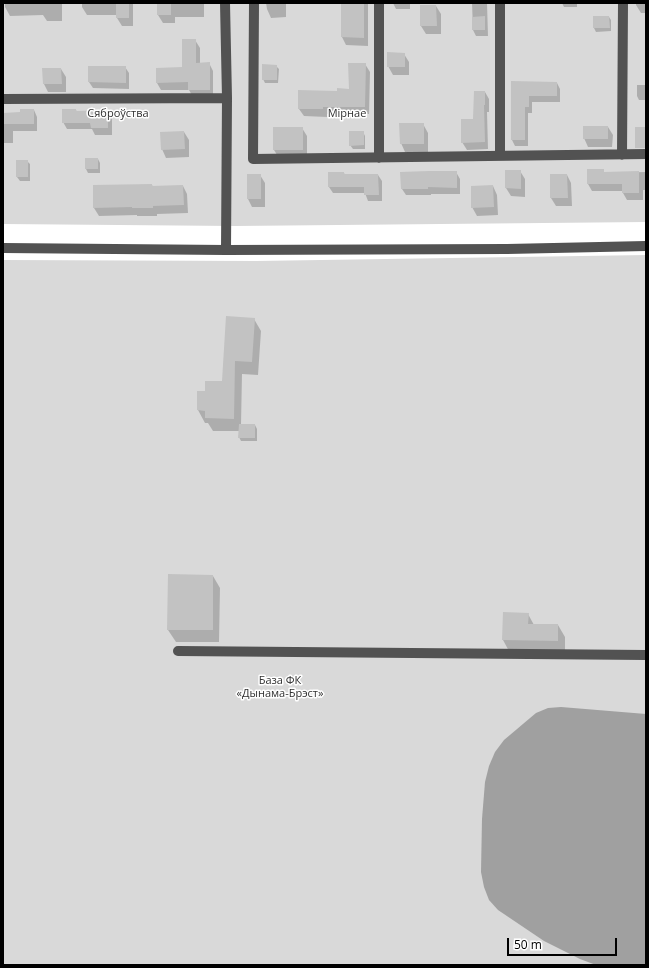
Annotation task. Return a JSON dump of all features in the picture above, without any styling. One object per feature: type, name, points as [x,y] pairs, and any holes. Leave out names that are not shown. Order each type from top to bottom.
[{"type":"street","points":[[225,3],[227,98],[226,250]]},
{"type":"street","points":[[254,3],[253,159],[646,154]]},
{"type":"street","points":[[379,3],[379,158]]},
{"type":"street","points":[[500,3],[500,155]]},
{"type":"street","points":[[622,155],[623,3]]},
{"type":"street","points":[[3,99],[227,98]]},
{"type":"street","points":[[3,248],[226,250],[499,249],[646,246]]},
{"type":"street","points":[[178,651],[646,655]]},
{"type":"green space","name":"Мірнае","points":[[3,3],[646,3],[646,222],[235,226],[3,224]]},
{"type":"green space","name":"База ФК «Дынама-Брэст»","points":[[646,255],[646,965],[3,965],[3,260],[256,261]]},
{"type":"shaded area","points":[[561,707],[646,714],[646,965],[596,965],[580,959],[544,941],[498,910],[489,900],[484,887],[481,872],[482,819],[485,782],[489,766],[495,752],[504,740],[536,713],[548,708]]},
{"type":"building","points":[[116,3],[129,3],[129,18],[116,18]]},
{"type":"building","points":[[157,3],[171,3],[171,15],[157,15]]},
{"type":"building","points":[[341,3],[364,3],[364,38],[341,37]]},
{"type":"building","points":[[420,5],[436,5],[437,26],[420,26]]},
{"type":"building","points":[[485,16],[485,30],[472,30],[472,17]]},
{"type":"building","points":[[593,16],[609,16],[610,28],[593,28]]},
{"type":"building","points":[[182,39],[196,39],[196,63],[210,62],[210,90],[188,90],[188,82],[156,83],[156,68],[182,67]]},
{"type":"building","points":[[387,52],[405,53],[405,67],[387,67]]},
{"type":"building","points":[[348,63],[366,63],[365,107],[323,107],[323,109],[298,109],[298,90],[337,91],[337,88],[349,89]]},
{"type":"building","points":[[262,64],[277,65],[277,80],[262,80]]},
{"type":"building","points":[[88,66],[126,66],[126,83],[88,82]]},
{"type":"building","points":[[42,68],[61,68],[62,84],[43,84]]},
{"type":"building","points":[[511,81],[557,82],[557,96],[529,96],[529,107],[525,107],[525,140],[511,140]]},
{"type":"building","points":[[474,91],[485,91],[485,142],[461,143],[461,119],[473,119]]},
{"type":"building","points":[[20,109],[34,109],[34,124],[3,124],[3,113],[20,112]]},
{"type":"building","points":[[62,109],[76,109],[76,111],[108,110],[108,128],[91,128],[90,123],[62,123]]},
{"type":"building","points":[[399,123],[424,123],[424,144],[400,144]]},
{"type":"building","points":[[583,126],[608,126],[608,139],[583,139]]},
{"type":"building","points":[[273,127],[303,127],[303,150],[273,150]]},
{"type":"building","points":[[635,127],[646,127],[646,148],[635,148]]},
{"type":"building","points":[[184,131],[185,149],[161,150],[160,132]]},
{"type":"building","points":[[349,131],[364,131],[364,145],[349,146]]},
{"type":"building","points":[[85,158],[98,158],[98,169],[85,169]]},
{"type":"building","points":[[16,160],[28,160],[28,177],[16,177]]},
{"type":"building","points":[[587,169],[604,169],[604,172],[639,171],[639,193],[622,193],[622,184],[587,184]]},
{"type":"building","points":[[505,170],[521,170],[521,189],[505,188]]},
{"type":"building","points":[[457,171],[457,188],[428,187],[428,189],[401,189],[400,172]]},
{"type":"building","points":[[328,172],[344,172],[344,174],[378,174],[379,195],[364,195],[364,187],[328,187]]},
{"type":"building","points":[[247,174],[261,174],[261,199],[247,199]]},
{"type":"building","points":[[550,174],[567,174],[568,198],[550,198]]},
{"type":"building","points":[[152,184],[152,186],[183,185],[184,205],[153,206],[153,208],[93,208],[93,185]]},
{"type":"building","points":[[493,185],[494,207],[471,208],[471,186]]},
{"type":"building","points":[[226,316],[255,318],[252,362],[235,361],[234,419],[205,418],[205,411],[197,410],[197,391],[205,391],[205,381],[222,381]]},
{"type":"building","points":[[239,424],[255,424],[255,438],[238,438]]},
{"type":"building","points":[[168,574],[213,575],[213,630],[167,630]]},
{"type":"building","points":[[503,612],[529,613],[528,624],[558,624],[558,641],[502,640]]},
{"type":"park label","name":"Сяброўства","points":[[118,114]]}]
